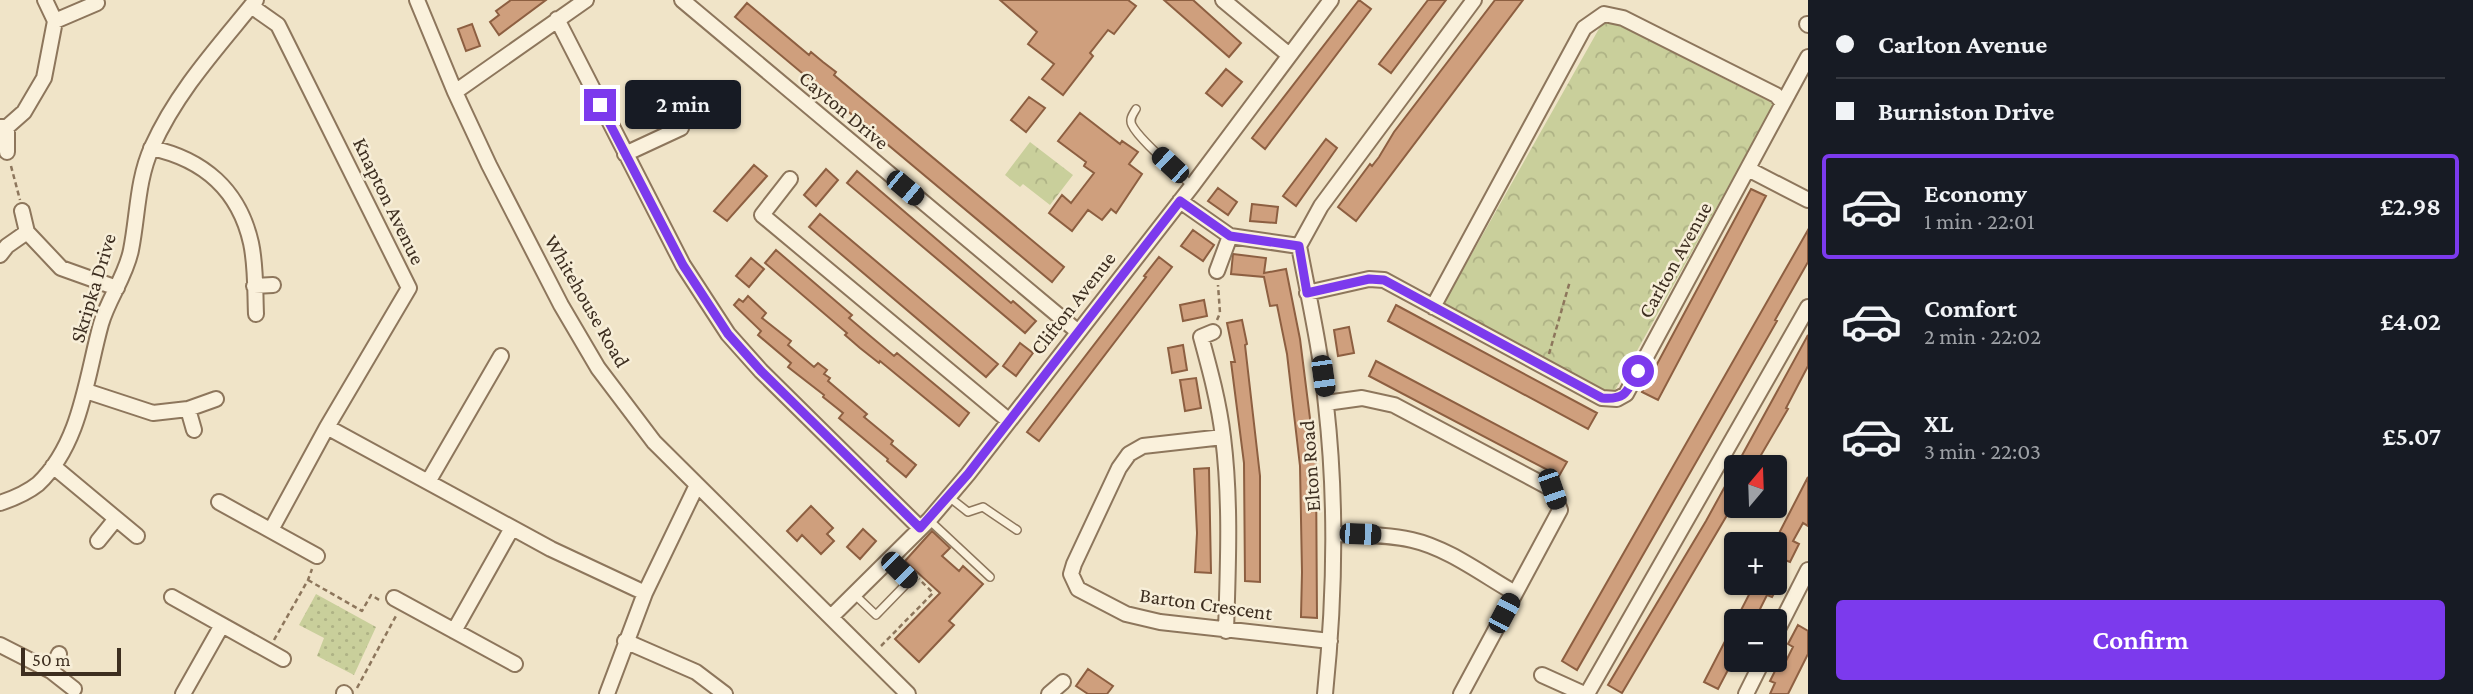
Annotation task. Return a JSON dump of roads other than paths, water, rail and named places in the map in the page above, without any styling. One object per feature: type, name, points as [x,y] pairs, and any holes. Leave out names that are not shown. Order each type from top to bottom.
[{"type":"street","points":[[7,152],[4,127],[24,112],[44,78],[55,21],[45,0]]},
{"type":"street","name":"Whitehouse Road","points":[[417,0],[489,165],[598,368],[654,442],[908,694]]},
{"type":"street","points":[[455,92],[586,0]]},
{"type":"street","name":"Cayton Drive","points":[[682,0],[1077,331]]},
{"type":"street","points":[[1223,0],[1289,55]]},
{"type":"street","name":"Clifton Avenue","points":[[831,617],[949,497],[1192,186],[1331,0]]},
{"type":"street","points":[[1180,201],[1230,236],[1299,246],[1321,206],[1474,0]]},
{"type":"street","points":[[55,21],[97,3]]},
{"type":"street","name":"Skripka Drive","points":[[0,503],[36,485],[53,466],[69,440],[86,391],[102,321],[131,252],[142,179],[151,148],[180,93],[253,3]]},
{"type":"street","name":"Knapton Avenue","points":[[253,3],[278,25],[409,288],[327,427],[271,530]]},
{"type":"street","points":[[1433,307],[1584,28],[1604,14],[1623,18],[1776,95],[1782,102]]},
{"type":"street","points":[[557,19],[683,265],[728,334],[761,371],[924,524]]},
{"type":"street","name":"Carlton Avenue","points":[[1307,293],[1369,279],[1384,280],[1602,398],[1617,399],[1626,394],[1808,57]]},
{"type":"street","points":[[625,154],[681,128]]},
{"type":"street","points":[[151,148],[170,152],[201,165],[230,194],[243,216],[251,246],[256,314]]},
{"type":"street","points":[[1748,169],[1808,200]]},
{"type":"street","points":[[790,180],[762,215],[1009,420]]},
{"type":"street","points":[[22,211],[27,232],[61,268],[117,288]]},
{"type":"street","points":[[0,255],[7,246],[27,232]]},
{"type":"street","points":[[1217,271],[1230,236]]},
{"type":"street","name":"Elton Road","points":[[1299,246],[1315,324],[1333,475],[1334,596],[1325,694]]},
{"type":"street","points":[[254,286],[273,285]]},
{"type":"street","points":[[1542,675],[1585,694],[1808,307]]},
{"type":"street","points":[[1213,332],[1201,337],[1216,392],[1223,436],[1228,558],[1226,631]]},
{"type":"street","points":[[428,482],[501,356]]},
{"type":"street","points":[[86,391],[153,413],[188,409],[216,399]]},
{"type":"street","points":[[1326,403],[1362,398],[1394,405],[1552,489],[1560,510],[1461,694]]},
{"type":"street","points":[[188,409],[194,430]]},
{"type":"street","points":[[327,427],[551,549],[645,593]]},
{"type":"street","name":"Barton Crescent","points":[[1223,436],[1143,446],[1129,454],[1119,468],[1071,574],[1078,589],[1126,614],[1160,622],[1330,641]]},
{"type":"street","points":[[53,466],[137,536]]},
{"type":"street","points":[[607,694],[645,593],[697,485]]},
{"type":"street","points":[[219,502],[317,556]]},
{"type":"street","points":[[98,541],[115,520]]},
{"type":"street","points":[[454,631],[512,528]]},
{"type":"street","points":[[1335,534],[1384,535],[1415,540],[1446,554],[1515,593]]},
{"type":"street","points":[[1787,611],[1808,570]]},
{"type":"street","points":[[172,597],[283,659]]},
{"type":"street","points":[[399,604],[515,664]]},
{"type":"street","points":[[183,694],[222,625]]},
{"type":"street","points":[[625,641],[696,672],[725,694]]},
{"type":"street","points":[[0,645],[51,671],[74,689]]},
{"type":"street","points":[[51,671],[59,654]]},
{"type":"street","points":[[1746,694],[1757,672]]},
{"type":"lane","points":[[1136,109],[1131,120],[1132,125],[1192,186]]},
{"type":"lane","points":[[949,497],[968,512],[983,507],[1017,530]]},
{"type":"lane","points":[[924,524],[990,577]]},
{"type":"lane","points":[[854,594],[876,615],[910,580],[888,559]]}]
